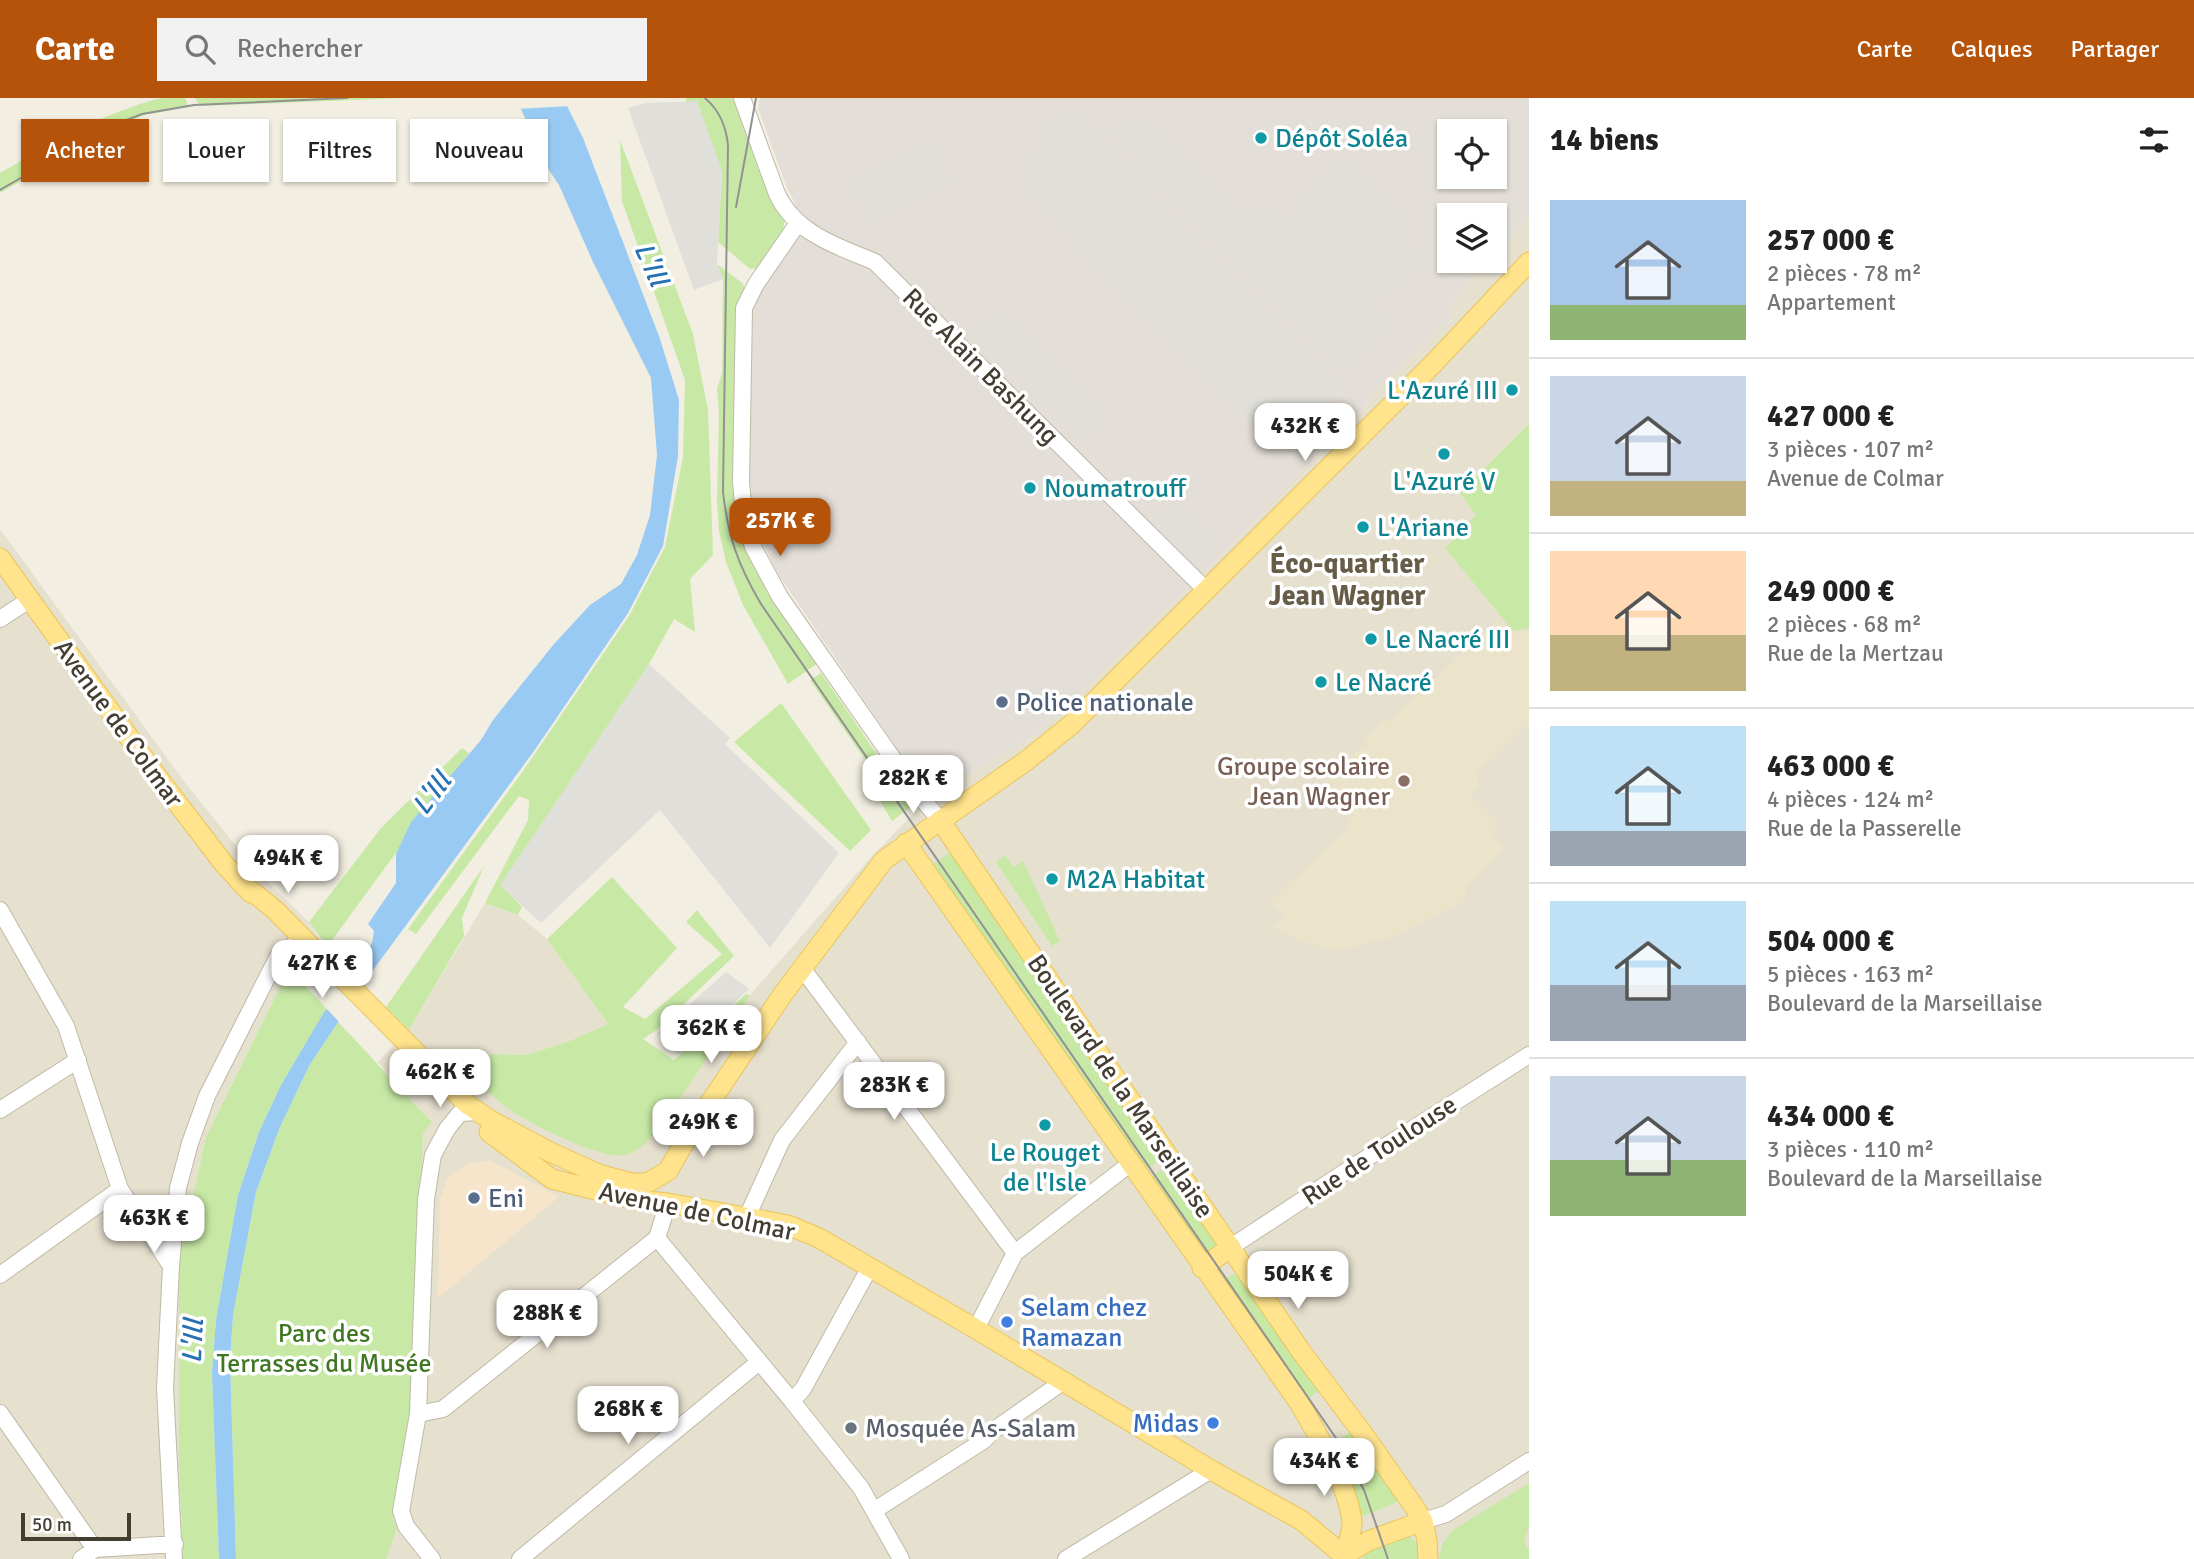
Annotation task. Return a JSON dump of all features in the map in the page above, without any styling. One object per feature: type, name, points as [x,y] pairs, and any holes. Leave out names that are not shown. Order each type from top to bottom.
[{"type":"main road","points":[[668,1203],[665,1182],[668,1171],[691,1131],[783,993],[884,860],[1026,761],[1072,724],[1442,355],[1529,262]]},
{"type":"main road","name":"Avenue de Colmar","points":[[0,558],[159,779],[224,864],[397,1043],[469,1113],[552,1179],[636,1200],[668,1203],[788,1225],[819,1238],[1211,1470],[1301,1520],[1346,1557]]},
{"type":"main road","name":"Boulevard de la Marseillaise","points":[[940,820],[1300,1350],[1364,1435],[1423,1521]]},
{"type":"main road","name":"Boulevard de la Marseillaise","points":[[906,843],[1300,1404],[1320,1440],[1344,1495],[1352,1525],[1346,1557]]},
{"type":"main road","name":"Avenue de Colmar","points":[[303,945],[369,1020],[397,1043]]},
{"type":"main road","name":"Avenue de Colmar","points":[[469,1113],[601,1175],[640,1183]]},
{"type":"main road","points":[[668,1203],[691,1131]]},
{"type":"main road","points":[[640,1183],[668,1171]]},
{"type":"main road","points":[[640,1183],[663,1193],[668,1203]]},
{"type":"main road","points":[[1202,1268],[1231,1247]]},
{"type":"main road","points":[[1346,1557],[1368,1541],[1423,1521],[1428,1559]]},
{"type":"street","points":[[742,98],[777,194],[798,223],[756,284],[744,308],[741,482],[744,514],[753,547],[780,597],[917,793],[940,820]]},
{"type":"street","name":"Rue Alain Bashung","points":[[798,223],[816,236],[875,262],[1207,591]]},
{"type":"street","points":[[0,619],[29,600]]},
{"type":"street","points":[[0,910],[58,1009],[78,1060],[120,1189],[171,1266]]},
{"type":"street","points":[[81,1559],[95,1549],[174,1552],[164,1388],[178,1188],[207,1096],[278,956],[303,945]]},
{"type":"street","points":[[802,968],[1015,1253]]},
{"type":"street","points":[[747,1217],[782,1140],[858,1042]]},
{"type":"street","name":"Rue de Toulouse","points":[[1231,1247],[1529,1055]]},
{"type":"street","points":[[0,1110],[78,1060]]},
{"type":"street","points":[[432,1559],[402,1519],[401,1505],[418,1414],[426,1199],[433,1155],[447,1129],[469,1113]]},
{"type":"street","points":[[976,1329],[1015,1253],[1131,1163]]},
{"type":"street","points":[[0,1275],[120,1189]]},
{"type":"street","points":[[418,1414],[443,1409],[657,1238],[668,1203]]},
{"type":"street","points":[[135,1212],[156,1220],[175,1219]]},
{"type":"street","points":[[657,1238],[861,1488],[901,1559]]},
{"type":"street","points":[[792,1401],[803,1389],[870,1267]]},
{"type":"street","points":[[520,1559],[759,1362]]},
{"type":"street","points":[[875,1510],[983,1441],[1064,1381]]},
{"type":"street","points":[[0,1413],[95,1549]]},
{"type":"street","points":[[1423,1521],[1446,1514],[1529,1461]]},
{"type":"street","points":[[1066,1559],[1211,1470]]},
{"type":"shaded area","points":[[760,98],[1529,98],[1529,216],[1507,241],[1507,203],[1437,203],[1437,273],[1478,273],[1456,296],[1451,319],[1383,382],[1357,415],[1205,571],[1038,733],[930,797],[778,574],[756,529],[747,483],[750,316],[763,287],[802,226],[758,108]]},
{"type":"shaded area","points":[[697,101],[722,171],[717,264],[723,279],[694,290],[628,108],[646,103]]},
{"type":"shaded area","points":[[1068,111],[1342,386],[1278,451],[1030,194],[1040,137]]},
{"type":"shaded area","points":[[1146,123],[1235,208],[1277,212],[1288,222],[1306,205],[1301,200],[1343,157],[1403,217],[1392,228],[1421,257],[1372,304],[1392,324],[1344,370],[1107,128]]},
{"type":"shaded area","points":[[929,141],[948,179],[872,220],[853,182]]},
{"type":"shaded area","points":[[1529,216],[1529,1559],[386,1559],[397,1528],[393,1519],[405,1464],[423,1133],[432,1122],[402,1092],[378,1062],[409,1030],[485,903],[518,915],[547,939],[608,1024],[567,1042],[526,1055],[490,1054],[469,1075],[640,1147],[657,1131],[750,995],[873,855],[930,797],[1038,733],[1205,571],[1357,415],[1383,382],[1451,319],[1456,296],[1478,273],[1507,273],[1507,241]]},
{"type":"shaded area","points":[[999,313],[1102,417],[1082,438],[977,335]]},
{"type":"shaded area","points":[[1179,502],[1218,547],[1197,567],[1156,524]]},
{"type":"shaded area","points":[[0,529],[186,784],[258,873],[309,922],[319,939],[289,969],[206,1137],[179,1260],[179,1466],[183,1559],[0,1559]]},
{"type":"shaded area","name":"Groupe scolaire Jean Wagner","points":[[1497,620],[1511,634],[1529,631],[1529,723],[1477,773],[1478,785],[1470,794],[1497,822],[1493,835],[1504,847],[1466,888],[1467,899],[1394,936],[1360,946],[1334,949],[1303,942],[1273,928],[1285,917],[1271,901],[1351,826],[1347,822],[1355,815],[1326,776],[1368,742],[1365,739],[1385,720],[1388,723]]},
{"type":"shaded area","points":[[649,664],[730,738],[725,744],[839,853],[770,948],[660,810],[541,923],[500,885]]},
{"type":"shaded area","points":[[726,972],[749,989],[678,1055],[658,1033]]},
{"type":"shaded area","points":[[489,1160],[559,1197],[438,1298],[440,1199],[448,1177],[467,1164]]},
{"type":"green space","points":[[162,98],[185,98],[189,107],[135,119],[102,119]]},
{"type":"green space","points":[[195,98],[404,98],[200,106]]},
{"type":"green space","points":[[686,98],[735,98],[785,217],[783,231],[758,268],[750,269],[718,242],[722,171]]},
{"type":"green space","points":[[620,140],[693,334],[708,410],[713,555],[690,579],[695,632],[674,619],[649,664],[501,885],[522,907],[518,915],[485,903],[528,820],[529,800],[519,796],[416,934],[408,929],[521,774],[629,616],[665,547],[683,457],[685,380],[622,201]]},
{"type":"green space","points":[[21,161],[21,181],[0,193],[0,173]]},
{"type":"green space","points":[[717,264],[742,283],[745,289],[741,297],[737,505],[821,661],[788,684],[743,605],[726,562],[719,531],[717,389],[722,373],[723,279]]},
{"type":"green space","points":[[1529,424],[1529,628],[1513,631],[1445,548],[1476,515],[1460,493]]},
{"type":"green space","points":[[821,673],[887,769],[877,777],[810,680]]},
{"type":"green space","points":[[781,703],[871,830],[850,851],[734,742]]},
{"type":"green space","points":[[462,748],[469,753],[327,947],[309,922],[381,828]]},
{"type":"green space","points":[[898,773],[918,802],[892,821],[874,791]]},
{"type":"green space","points":[[952,851],[1164,1158],[1142,1172],[931,865]]},
{"type":"green space","points":[[1005,855],[1013,867],[1023,861],[1060,941],[1052,946],[996,862]]},
{"type":"green space","points":[[484,866],[462,918],[464,936],[409,1030],[386,1007]]},
{"type":"green space","points":[[612,877],[677,948],[623,1007],[645,1019],[722,954],[686,922],[697,910],[734,956],[658,1029],[643,1039],[674,1060],[746,994],[750,995],[657,1132],[639,1148],[626,1155],[600,1152],[530,1122],[506,1107],[469,1075],[490,1054],[526,1055],[567,1042],[608,1024],[547,939]]},
{"type":"green space","points":[[289,969],[327,1009],[281,1085],[259,1132],[238,1195],[216,1320],[212,1373],[219,1559],[183,1559],[179,1466],[179,1260],[206,1137]]},
{"type":"green space","name":"Parc des Terrasses du Musée","points":[[338,1022],[432,1122],[423,1133],[414,1405],[393,1519],[397,1528],[386,1559],[236,1559],[230,1361],[233,1315],[256,1192],[280,1127],[309,1066]]},
{"type":"green space","points":[[1168,1165],[1220,1243],[1203,1254],[1148,1179]]},
{"type":"green space","points":[[1241,1269],[1321,1390],[1306,1400],[1220,1283]]},
{"type":"green space","points":[[1353,1430],[1402,1500],[1361,1517],[1333,1443]]},
{"type":"green space","points":[[1529,1483],[1529,1526],[1524,1541],[1529,1550],[1529,1559],[1439,1559],[1443,1543],[1453,1530]]},
{"type":"green space","points":[[1407,1534],[1418,1545],[1420,1559],[1363,1559],[1366,1551]]},
{"type":"water","name":"L'Ill","points":[[516,98],[563,98],[583,138],[659,336],[679,400],[678,456],[663,546],[628,613],[534,751],[368,977],[309,1066],[280,1127],[256,1192],[233,1315],[230,1361],[236,1559],[219,1559],[212,1373],[216,1320],[238,1195],[259,1132],[281,1085],[323,1014],[372,943],[374,931],[368,924],[396,883],[396,854],[411,822],[481,740],[493,720],[554,644],[590,605],[621,584],[637,555],[650,515],[657,455],[651,378],[593,262],[559,185],[548,168],[548,119],[525,119]]},
{"type":"pier","points":[[512,98],[567,98],[571,106],[516,109]]},
{"type":"pier","points":[[349,970],[366,986],[341,1024],[324,1006]]},
{"type":"tram line","points":[[0,190],[114,125],[142,114],[194,105],[347,98]]},
{"type":"tram line","points":[[705,98],[721,119],[728,145],[723,492],[731,537],[746,576],[761,604],[1338,1441],[1364,1490],[1388,1559]]},
{"type":"tram line","points":[[736,207],[756,98]]},
{"type":"place","name":"Dépôt Soléa","points":[[1261,138]]},
{"type":"place","name":"L'Azuré III","points":[[1512,390]]},
{"type":"place","name":"L'Azuré V","points":[[1444,454]]},
{"type":"place","name":"Noumatrouff","points":[[1030,488]]},
{"type":"place","name":"L'Ariane","points":[[1363,527]]},
{"type":"place","name":"Le Nacré III","points":[[1371,639]]},
{"type":"place","name":"Le Nacré","points":[[1321,682]]},
{"type":"place","name":"Police nationale","points":[[1002,702]]},
{"type":"place","name":"Groupe scolaire Jean Wagner","points":[[1404,781]]},
{"type":"place","name":"M2A Habitat","points":[[1052,879]]},
{"type":"place","name":"Le Rouget de l'Isle","points":[[1045,1125]]},
{"type":"place","name":"Eni","points":[[474,1198]]},
{"type":"place","name":"Selam chez Ramazan","points":[[1007,1322]]},
{"type":"place","name":"Midas","points":[[1213,1423]]},
{"type":"place","name":"Mosquée As-Salam","points":[[851,1428]]},
{"type":"district","name":"Éco-quartier Jean Wagner","points":[[1347,579]]}]
